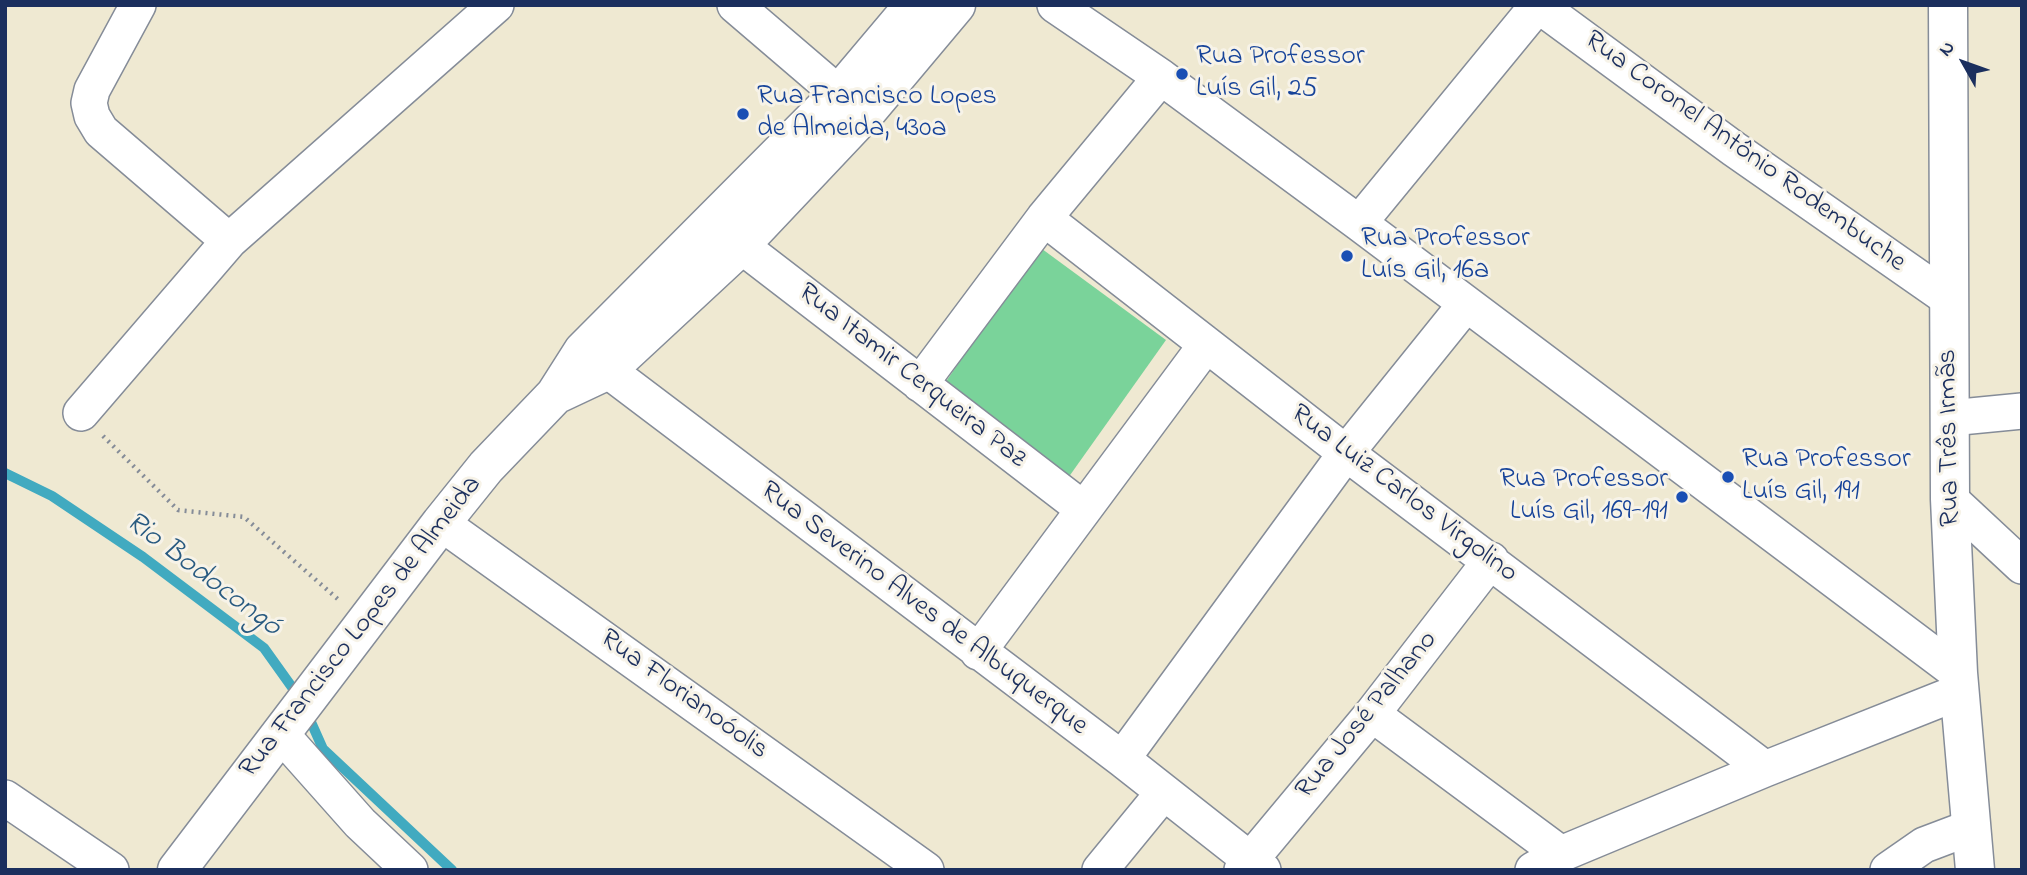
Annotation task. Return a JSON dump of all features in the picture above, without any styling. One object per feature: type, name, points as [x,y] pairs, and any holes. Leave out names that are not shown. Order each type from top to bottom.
[{"type":"main road","name":"Rua Francisco Lopes de Almeida","points":[[594,361],[839,94],[914,5]]},
{"type":"main road","name":"Rua Francisco Lopes de Almeida","points":[[177,870],[332,664],[486,467],[555,395],[740,245],[866,111],[956,5]]},
{"type":"main road","name":"Rua Três Irmãs","points":[[1948,5],[1951,499],[1958,682],[1969,828],[1975,870]]},
{"type":"street","points":[[138,5],[92,90],[89,103],[92,116],[101,131],[229,241]]},
{"type":"street","points":[[80,413],[229,241],[496,5]]},
{"type":"street","points":[[735,5],[839,94]]},
{"type":"street","points":[[1055,5],[1161,77],[1359,223],[1958,682],[1765,769],[1547,862],[1372,714]]},
{"type":"street","points":[[1359,223],[1538,5]]},
{"type":"street","name":"Rua Coronel Antônio Rodembuche","points":[[1538,5],[1734,149],[1949,299]]},
{"type":"street","points":[[920,384],[1044,218],[1161,77]]},
{"type":"street","name":"Rua Luiz Carlos Virgolino","points":[[1044,218],[1346,453],[1765,769]]},
{"type":"street","name":"Rua Itamir Cerqueira Paz","points":[[740,245],[1082,508]]},
{"type":"street","points":[[1122,759],[1346,453],[1466,304]]},
{"type":"street","points":[[978,652],[1082,508],[1206,345]]},
{"type":"street","name":"Rua Severino Alves de Albuquerque","points":[[594,361],[1122,759],[1252,867]]},
{"type":"street","points":[[1950,418],[2022,411]]},
{"type":"street","points":[[1951,499],[2022,566]]},
{"type":"street","name":"Rua Florianoóolis","points":[[441,523],[926,870]]},
{"type":"street","name":"Rua José Palhano","points":[[1252,867],[1491,560]]},
{"type":"street","points":[[291,719],[360,823],[410,870]]},
{"type":"street","points":[[1100,870],[1164,792]]},
{"type":"street","points":[[5,798],[90,864]]},
{"type":"street","points":[[1888,870],[1924,845],[1969,828]]},
{"type":"path","points":[[80,413],[178,510],[244,517],[365,622]]},
{"type":"green space","points":[[1038,246],[1166,340],[1068,478],[945,383]]},
{"type":"waterway","name":"Rio Bodocongó","points":[[5,473],[52,496],[143,557],[264,648],[299,697]]},
{"type":"waterway","name":"Rio Bodocongó","points":[[307,713],[323,749],[452,870]]},
{"type":"place","name":"Rua Professor Luís Gil, 25","points":[[1182,74]]},
{"type":"place","name":"Rua Francisco Lopes de Almeida, 430a","points":[[743,114]]},
{"type":"place","name":"Rua Professor Luís Gil, 16a","points":[[1347,256]]},
{"type":"place","name":"Rua Professor Luís Gil, 191","points":[[1728,477]]},
{"type":"place","name":"Rua Professor Luís Gil, 169-191","points":[[1682,497]]}]
